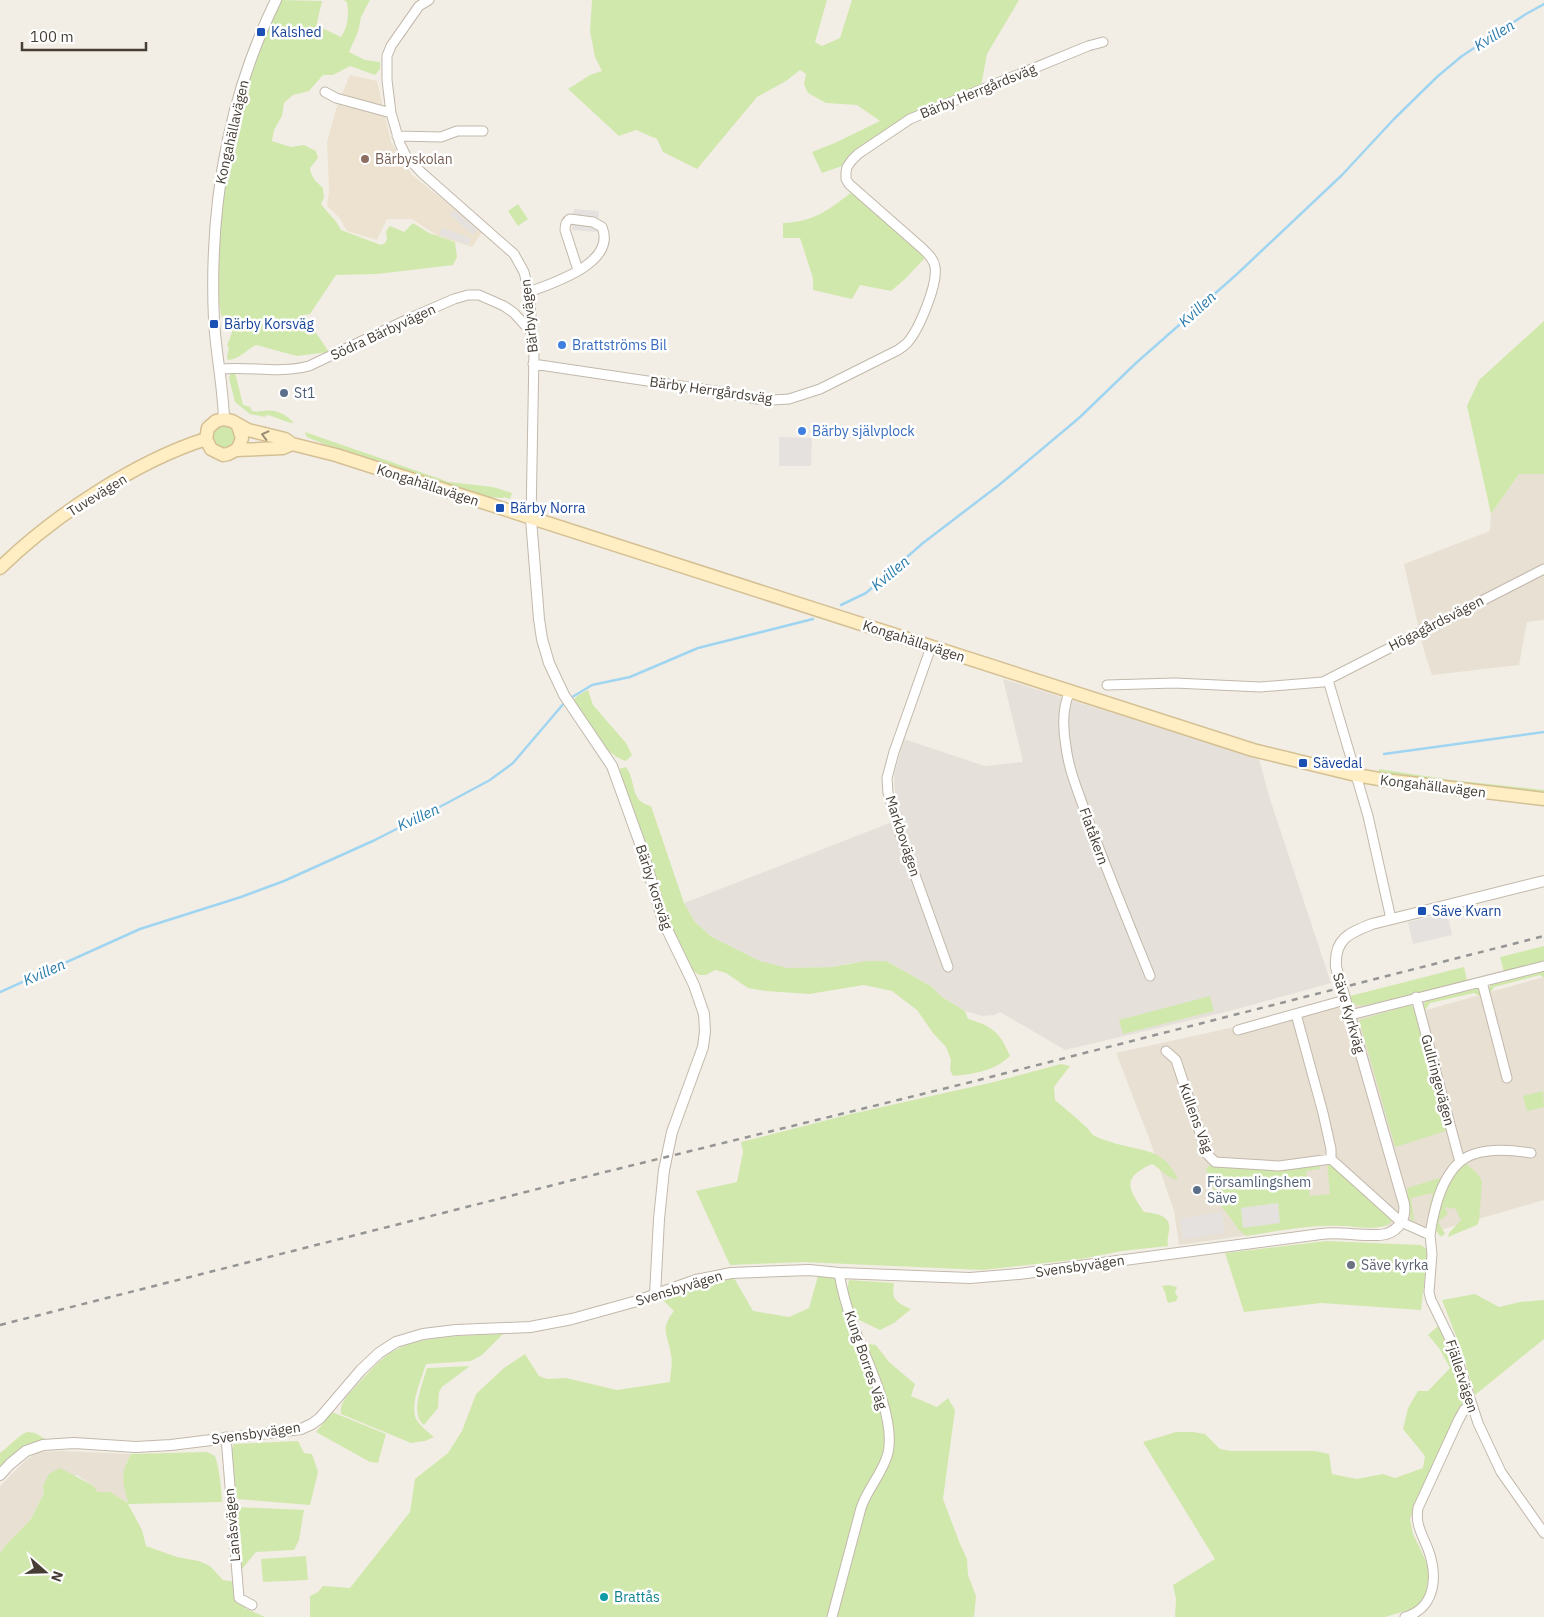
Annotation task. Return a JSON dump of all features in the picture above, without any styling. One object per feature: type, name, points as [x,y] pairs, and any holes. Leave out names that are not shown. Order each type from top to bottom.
[{"type":"main road","name":"Kongahällavägen","points":[[224,419],[259,434],[285,439],[292,444],[336,455],[1253,750],[1356,775],[1414,785],[1544,799]]},
{"type":"main road","points":[[206,440],[207,431],[211,424],[224,419]]},
{"type":"main road","points":[[236,450],[242,438],[238,426]]},
{"type":"main road","name":"Kongahällavägen","points":[[206,440],[211,449],[218,454],[226,455],[236,450],[283,448],[292,444]]},
{"type":"main road","name":"Tuvevägen","points":[[0,568],[40,533],[78,505],[122,478],[169,454],[206,440]]},
{"type":"street","name":"Kongahällavägen","points":[[224,419],[214,324],[213,270],[220,181],[228,137],[241,88],[256,45],[276,0]]},
{"type":"street","name":"Bärbyvägen","points":[[429,0],[419,6],[391,46],[387,56],[387,80],[391,113],[397,136],[406,156],[422,173],[514,254],[524,272],[529,292],[534,353],[531,518]]},
{"type":"street","name":"Bärby Herrgårdsväg","points":[[533,364],[772,400],[789,399],[820,389],[898,350],[908,342],[920,320],[936,278],[936,268],[933,259],[923,248],[850,184],[846,179],[846,167],[858,154],[921,114],[1088,46],[1104,42]]},
{"type":"street","points":[[325,92],[336,98],[391,113]]},
{"type":"street","points":[[397,136],[441,137],[457,130],[483,131]]},
{"type":"street","points":[[529,292],[562,280],[578,270],[592,261],[600,250],[604,238],[604,231],[598,223],[570,220],[565,225],[578,270]]},
{"type":"street","name":"Södra Bärbyvägen","points":[[220,370],[230,368],[272,371],[295,370],[309,366],[408,319],[468,295],[479,296],[504,306],[514,313],[532,334]]},
{"type":"street","name":"Bärby korsväg","points":[[531,518],[539,619],[544,647],[557,683],[576,715],[612,766],[639,841],[663,921],[697,992],[704,1018],[705,1038],[700,1058],[669,1141],[660,1210],[655,1294]]},
{"type":"street","name":"Högagårdsvägen","points":[[1107,685],[1176,683],[1268,687],[1313,684],[1328,680],[1424,628],[1544,568]]},
{"type":"street","name":"Markbovägen","points":[[931,647],[894,752],[887,778],[888,793],[901,836],[948,967]]},
{"type":"street","points":[[1328,680],[1369,818],[1391,919]]},
{"type":"street","name":"Flatåkern","points":[[1070,691],[1066,701],[1064,718],[1066,748],[1071,772],[1104,863],[1150,976]]},
{"type":"street","name":"Säve Kyrkväg","points":[[1401,1222],[1405,1212],[1404,1200],[1336,967],[1338,946],[1353,932],[1372,924],[1544,881]]},
{"type":"street","points":[[1350,1015],[1544,966]]},
{"type":"street","points":[[1482,982],[1507,1078]]},
{"type":"street","name":"Gullringevägen","points":[[1416,997],[1460,1162]]},
{"type":"street","points":[[1238,1030],[1345,1000]]},
{"type":"street","points":[[1296,1014],[1332,1149],[1331,1159],[1401,1222],[1430,1235]]},
{"type":"street","name":"Kullens Väg","points":[[1166,1051],[1176,1060],[1205,1148],[1211,1160],[1215,1162],[1279,1166],[1331,1159]]},
{"type":"street","points":[[1460,1162],[1473,1154],[1492,1151],[1512,1150],[1532,1153]]},
{"type":"street","name":"Fjälletvägen","points":[[1460,1162],[1442,1186],[1437,1198],[1430,1235],[1432,1254],[1429,1292],[1452,1343],[1471,1404],[1489,1448],[1502,1472],[1544,1533]]},
{"type":"street","name":"Svensbyvägen","points":[[0,1475],[21,1454],[43,1445],[74,1443],[146,1447],[301,1429],[320,1418],[369,1362],[385,1348],[402,1340],[423,1334],[456,1330],[538,1325],[592,1314],[696,1280],[731,1273],[798,1270],[956,1278],[1001,1276],[1325,1233],[1387,1234],[1397,1228],[1401,1222]]},
{"type":"street","name":"Kung Borres Väg","points":[[832,1617],[860,1508],[865,1495],[886,1460],[889,1446],[884,1410],[875,1381],[848,1312],[838,1273]]},
{"type":"street","points":[[1405,1617],[1423,1608],[1432,1590],[1432,1563],[1418,1526],[1416,1518],[1418,1508],[1458,1421],[1464,1410],[1471,1404]]},
{"type":"street","name":"Lanåsvägen","points":[[226,1437],[239,1598],[252,1605]]},
{"type":"shaded area","name":"Bärbyskolan","points":[[350,75],[377,81],[391,142],[412,175],[483,231],[472,247],[438,236],[412,219],[387,219],[377,240],[347,231],[339,217],[327,206],[329,192],[327,142],[337,106]]},
{"type":"shaded area","points":[[574,209],[599,211],[597,232],[572,230]]},
{"type":"shaded area","points":[[454,210],[477,229],[473,235],[450,215]]},
{"type":"shaded area","points":[[442,228],[471,238],[469,245],[440,235]]},
{"type":"shaded area","points":[[779,437],[812,438],[811,466],[779,466]]},
{"type":"shaded area","points":[[1519,474],[1544,474],[1544,620],[1527,622],[1519,665],[1432,675],[1424,651],[1404,564],[1490,531],[1491,514]]},
{"type":"shaded area","points":[[1003,679],[1259,759],[1270,799],[1331,983],[1230,1011],[1065,1050],[1000,1012],[994,1015],[982,1016],[965,1011],[942,997],[931,986],[886,961],[852,963],[832,967],[787,968],[774,966],[712,937],[695,922],[684,903],[900,819],[895,795],[894,775],[904,739],[985,766],[1023,762]]},
{"type":"shaded area","points":[[1447,913],[1452,935],[1413,944],[1408,922]]},
{"type":"shaded area","points":[[1544,977],[1544,1200],[1440,1230],[1334,1223],[1179,1245],[1174,1211],[1149,1138],[1116,1053],[1425,985],[1426,1010]]},
{"type":"shaded area","points":[[1278,1203],[1280,1223],[1243,1228],[1241,1208]]},
{"type":"shaded area","points":[[1222,1212],[1225,1233],[1183,1239],[1180,1219]]},
{"type":"shaded area","points":[[63,1451],[131,1454],[126,1463],[128,1503],[110,1492],[98,1492],[92,1485],[77,1475],[43,1486],[44,1493],[31,1519],[4,1547],[0,1554],[0,1486],[26,1460],[38,1452]]},
{"type":"green space","points":[[281,0],[322,1],[316,27],[317,31],[322,28],[341,37],[347,25],[348,16],[347,2],[343,0],[370,0],[361,17],[358,32],[349,52],[365,60],[380,62],[380,69],[375,75],[350,66],[333,75],[323,75],[309,91],[293,95],[284,103],[282,116],[274,130],[272,141],[291,147],[304,145],[316,151],[318,158],[310,168],[311,174],[323,188],[324,197],[321,204],[341,230],[381,245],[387,239],[386,231],[390,226],[404,232],[413,223],[429,233],[455,242],[457,257],[453,265],[377,274],[336,275],[310,314],[304,315],[329,352],[297,356],[256,345],[239,356],[228,360],[229,347],[227,346],[232,332],[221,315],[218,293],[218,254],[224,183],[240,105],[265,33]]},
{"type":"green space","points":[[592,0],[827,0],[815,42],[822,46],[840,38],[852,0],[1019,0],[987,54],[981,86],[921,109],[894,124],[867,144],[845,165],[822,173],[812,152],[880,121],[857,105],[826,103],[808,93],[804,84],[806,74],[800,70],[786,81],[757,97],[697,169],[663,152],[657,139],[636,130],[619,136],[568,89],[590,75],[602,71],[595,57],[590,31]]},
{"type":"green space","points":[[852,192],[926,257],[891,291],[860,285],[852,299],[813,290],[813,278],[800,238],[783,238],[783,223],[803,220],[820,214]]},
{"type":"green space","points":[[518,204],[528,219],[518,226],[508,211]]},
{"type":"green space","points":[[1544,321],[1544,474],[1519,474],[1491,514],[1467,406],[1479,380]]},
{"type":"green space","points":[[231,372],[234,372],[236,376],[243,405],[250,407],[252,411],[280,413],[294,423],[266,415],[265,417],[250,414],[235,402],[229,378]]},
{"type":"green space","points":[[224,426],[232,429],[235,437],[232,445],[224,448],[216,445],[213,437],[216,429]]},
{"type":"green space","points":[[305,432],[449,482],[493,487],[512,493],[510,499],[478,496],[351,455],[309,438]]},
{"type":"green space","points":[[588,690],[593,705],[626,743],[632,755],[626,761],[610,752],[589,727],[573,701],[577,696]]},
{"type":"green space","points":[[626,767],[639,800],[651,806],[684,903],[695,922],[712,937],[760,961],[787,968],[832,967],[866,961],[886,961],[931,986],[942,997],[965,1011],[968,1019],[989,1027],[1003,1041],[1010,1056],[991,1068],[976,1073],[953,1076],[950,1070],[951,1060],[946,1047],[933,1033],[917,1010],[892,991],[864,985],[809,994],[766,991],[748,988],[726,973],[715,970],[706,975],[699,975],[691,969],[671,928],[656,887],[641,831],[619,769]]},
{"type":"green space","points":[[1379,769],[1451,780],[1544,790],[1544,795],[1378,773]]},
{"type":"green space","points":[[1544,946],[1544,961],[1504,972],[1500,957]]},
{"type":"green space","points":[[1464,967],[1467,980],[1408,997],[1362,1005],[1353,1004],[1350,996]]},
{"type":"green space","points":[[1544,971],[1544,978],[1540,975],[1494,987],[1491,992],[1488,991],[1491,984]]},
{"type":"green space","points":[[1473,988],[1482,991],[1482,995],[1474,993],[1430,1003],[1426,1009],[1423,1009],[1426,1000]]},
{"type":"green space","points":[[1210,996],[1214,1011],[1123,1034],[1119,1020]]},
{"type":"green space","points":[[1410,1005],[1413,1007],[1446,1131],[1395,1147],[1359,1020]]},
{"type":"green space","points":[[1061,1064],[1070,1066],[1054,1087],[1055,1100],[1093,1135],[1111,1142],[1150,1152],[1166,1161],[1172,1169],[1178,1180],[1167,1175],[1152,1164],[1135,1174],[1130,1184],[1134,1196],[1144,1212],[1162,1216],[1168,1221],[1168,1246],[1122,1251],[1081,1259],[983,1270],[803,1262],[730,1265],[696,1191],[737,1182],[743,1152],[741,1142],[851,1114],[994,1082]]},
{"type":"green space","points":[[1543,1091],[1544,1107],[1527,1111],[1523,1096]]},
{"type":"green space","points":[[1331,1162],[1393,1219],[1390,1223],[1370,1228],[1306,1227],[1246,1236],[1238,1229],[1219,1204],[1206,1169],[1210,1165],[1282,1171],[1319,1163],[1320,1169],[1306,1171],[1310,1196],[1330,1194],[1327,1164]]},
{"type":"green space","points":[[1464,1162],[1477,1173],[1482,1181],[1479,1221],[1477,1225],[1448,1237],[1449,1233],[1461,1220],[1455,1207],[1452,1209],[1446,1207],[1445,1209],[1448,1214],[1438,1222],[1445,1233],[1443,1236],[1440,1236],[1434,1228],[1434,1217],[1452,1175]]},
{"type":"green space","points":[[1443,1177],[1431,1210],[1429,1209],[1433,1193],[1411,1198],[1414,1220],[1416,1221],[1411,1220],[1407,1188]]},
{"type":"green space","points":[[1326,1241],[1421,1245],[1428,1250],[1421,1310],[1321,1303],[1244,1312],[1225,1253]]},
{"type":"green space","points":[[818,1276],[837,1278],[859,1343],[876,1345],[889,1362],[915,1384],[911,1396],[937,1407],[948,1398],[955,1410],[943,1499],[967,1559],[968,1575],[976,1596],[974,1617],[310,1617],[310,1596],[318,1592],[323,1586],[350,1588],[410,1512],[415,1479],[448,1453],[462,1431],[476,1394],[504,1368],[525,1354],[539,1376],[547,1379],[566,1378],[617,1390],[670,1382],[672,1358],[666,1328],[669,1317],[674,1311],[660,1297],[707,1283],[734,1278],[753,1311],[789,1317],[809,1308]]},
{"type":"green space","points":[[849,1280],[894,1283],[894,1297],[911,1309],[894,1323],[880,1330],[857,1319],[848,1295]]},
{"type":"green space","points":[[1162,1286],[1177,1287],[1175,1293],[1178,1297],[1176,1301],[1169,1303]]},
{"type":"green space","points":[[1475,1294],[1499,1307],[1520,1302],[1544,1300],[1544,1339],[1475,1395],[1461,1349],[1442,1300]]},
{"type":"green space","points":[[1438,1326],[1457,1367],[1464,1398],[1461,1410],[1416,1502],[1410,1519],[1413,1534],[1426,1561],[1429,1574],[1425,1598],[1415,1608],[1385,1617],[1175,1617],[1176,1599],[1173,1585],[1215,1559],[1143,1442],[1176,1432],[1193,1432],[1205,1434],[1220,1449],[1231,1451],[1315,1451],[1329,1454],[1332,1474],[1357,1479],[1383,1474],[1395,1478],[1423,1468],[1425,1456],[1403,1429],[1408,1408],[1418,1391],[1428,1391],[1450,1368],[1439,1348],[1428,1335]]},
{"type":"green space","points":[[503,1334],[482,1355],[471,1361],[426,1364],[414,1404],[414,1410],[418,1422],[434,1437],[425,1441],[411,1443],[341,1414],[346,1398],[376,1364],[390,1353],[402,1347],[416,1342],[445,1337]]},
{"type":"green space","points":[[470,1366],[442,1387],[439,1392],[438,1408],[424,1425],[420,1420],[417,1406],[427,1368]]},
{"type":"green space","points":[[332,1412],[386,1434],[378,1463],[370,1462],[316,1432]]},
{"type":"green space","points":[[27,1432],[35,1433],[47,1440],[0,1471],[0,1453]]},
{"type":"green space","points":[[298,1441],[304,1453],[312,1454],[318,1472],[310,1505],[236,1499],[231,1451],[234,1444]]},
{"type":"green space","points":[[207,1452],[215,1456],[217,1462],[222,1502],[128,1504],[142,1530],[146,1546],[177,1557],[199,1561],[210,1566],[223,1580],[242,1583],[245,1608],[265,1617],[0,1617],[0,1554],[4,1547],[31,1519],[44,1493],[43,1486],[49,1474],[60,1468],[92,1485],[98,1492],[110,1492],[128,1503],[123,1473],[131,1454]]},
{"type":"green space","points":[[236,1507],[304,1510],[299,1540],[294,1550],[256,1552],[242,1569],[239,1568]]},
{"type":"green space","points":[[306,1556],[308,1580],[263,1582],[261,1559]]},
{"type":"waterway","name":"Kvillen","points":[[841,605],[866,593],[923,543],[999,485],[1079,418],[1136,363],[1236,275],[1342,175],[1394,119],[1438,76],[1462,56],[1544,4]]},
{"type":"waterway","name":"Kvillen","points":[[569,699],[592,685],[630,677],[698,648],[813,619]]},
{"type":"waterway","name":"Kvillen","points":[[0,992],[140,929],[241,897],[284,881],[375,840],[490,780],[513,763],[565,702]]},
{"type":"waterway","points":[[1384,754],[1544,732]]},
{"type":"railway","points":[[0,1325],[593,1175],[963,1084],[1544,936]]},
{"type":"place","name":"Kalshed","points":[[261,32]]},
{"type":"place","name":"Bärbyskolan","points":[[365,159]]},
{"type":"place","name":"Bärby Korsväg","points":[[214,324]]},
{"type":"place","name":"Brattströms Bil","points":[[562,345]]},
{"type":"place","name":"St1","points":[[284,393]]},
{"type":"place","name":"Bärby självplock","points":[[802,431]]},
{"type":"place","name":"Bärby Norra","points":[[500,508]]},
{"type":"place","name":"Sävedal","points":[[1303,763]]},
{"type":"place","name":"Säve Kvarn","points":[[1422,911]]},
{"type":"place","name":"Församlingshem Säve","points":[[1197,1190]]},
{"type":"place","name":"Säve kyrka","points":[[1351,1265]]},
{"type":"place","name":"Brattås","points":[[604,1597]]}]
